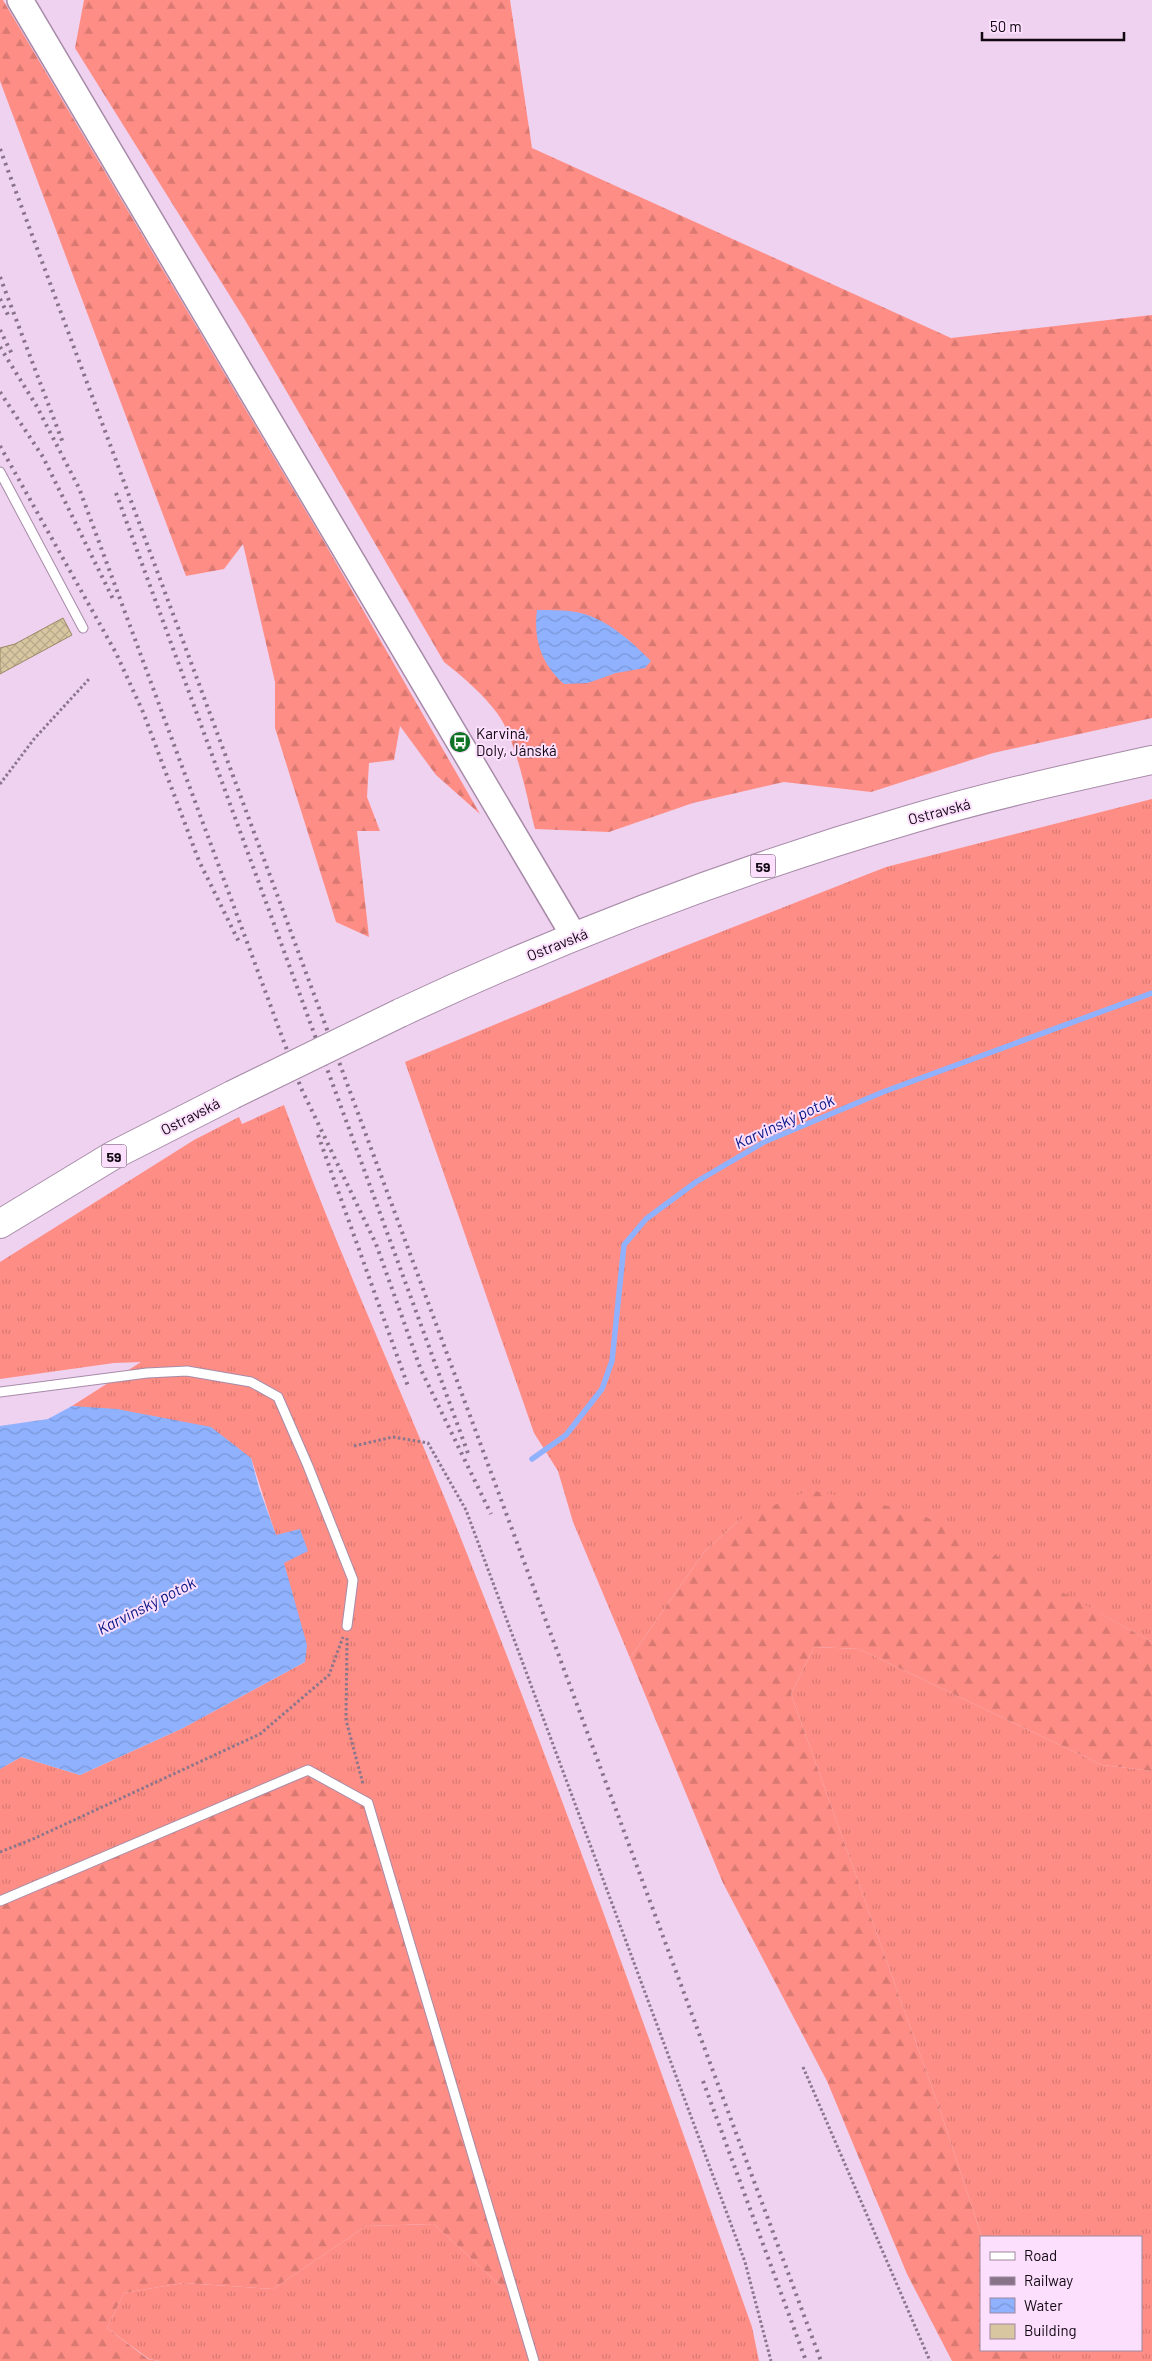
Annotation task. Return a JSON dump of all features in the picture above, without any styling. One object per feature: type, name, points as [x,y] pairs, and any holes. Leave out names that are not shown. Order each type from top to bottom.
[{"type":"main road","name":"Ostravská","points":[[0,1224],[112,1156],[232,1095],[400,1013],[482,975],[574,936],[768,864],[908,820],[1049,783],[1152,760]]},
{"type":"street","points":[[27,4],[574,936]]},
{"type":"lane","points":[[0,472],[83,628]]},
{"type":"lane","points":[[0,1392],[146,1373],[187,1371],[251,1382],[278,1397],[308,1466],[353,1580],[347,1626]]},
{"type":"lane","points":[[0,1901],[308,1770],[368,1804],[534,2361]]},
{"type":"path","points":[[0,784],[34,739],[90,678]]},
{"type":"path","points":[[354,1446],[393,1436],[428,1443],[466,1510],[745,2262],[771,2361]]},
{"type":"path","points":[[347,1626],[346,1720],[368,1804]]},
{"type":"path","points":[[0,1852],[42,1835],[260,1734],[329,1675],[347,1626]]},
{"type":"path","points":[[803,2067],[930,2361]]},
{"type":"green space","points":[[0,0],[3,0],[323,540],[480,814],[436,775],[400,726],[394,760],[369,763],[367,797],[380,831],[357,831],[369,937],[336,922],[275,728],[275,682],[243,544],[224,569],[186,576],[0,81]]},
{"type":"green space","points":[[84,0],[510,0],[532,148],[951,338],[1152,315],[1152,718],[993,753],[871,792],[784,782],[693,803],[609,832],[535,829],[520,769],[504,724],[479,692],[444,662],[245,320],[75,48]]},
{"type":"green space","points":[[1152,799],[1152,1642],[1101,1614],[739,1520],[704,1552],[630,1658],[573,1522],[558,1471],[534,1433],[405,1062],[662,955],[886,867]]},
{"type":"green space","points":[[284,1105],[325,1212],[458,1531],[535,1729],[609,1928],[752,2327],[759,2361],[160,2361],[149,2359],[107,2328],[124,2293],[183,2283],[273,2289],[366,2226],[434,2224],[516,2300],[438,2037],[0,1901],[0,1769],[21,1757],[80,1775],[183,1728],[305,1662],[276,1536],[251,1458],[157,1417],[72,1406],[141,1362],[114,1363],[0,1379],[0,1262],[194,1140],[239,1117],[242,1124]]},
{"type":"green space","points":[[810,1490],[917,1512],[1152,1642],[1152,1771],[1102,1765],[859,1649],[814,1647],[791,1694],[940,2110],[982,2236],[980,2236],[980,2351],[1042,2351],[1049,2361],[952,2361],[907,2274],[827,2081],[723,1883],[630,1658],[704,1552],[739,1520]]},
{"type":"green space","points":[[814,1647],[859,1649],[1102,1765],[1152,1771],[1152,2361],[1048,2361],[1041,2351],[1142,2351],[1142,2236],[982,2236],[940,2110],[791,1694]]},
{"type":"green space","points":[[308,1770],[368,1803],[517,2301],[434,2224],[366,2226],[273,2289],[183,2283],[124,2293],[107,2328],[148,2359],[160,2361],[0,2361],[0,1901]]},
{"type":"water","points":[[537,610],[576,612],[597,619],[626,638],[651,661],[645,668],[616,673],[588,683],[564,684],[550,669],[541,651],[536,631]]},
{"type":"water","points":[[72,1406],[117,1409],[211,1427],[251,1458],[259,1488],[276,1535],[300,1529],[308,1551],[284,1563],[307,1645],[305,1662],[183,1728],[80,1775],[21,1757],[0,1769],[0,1426],[48,1419]]},
{"type":"building","points":[[63,618],[72,635],[0,674],[0,648],[15,644]]},
{"type":"waterway","name":"Karvinský potok","points":[[532,1459],[566,1435],[602,1389],[612,1361],[624,1245],[646,1219],[696,1182],[764,1142],[883,1092],[1152,993]]},
{"type":"railway","points":[[0,149],[821,2361]]},
{"type":"railway","points":[[0,277],[63,443]]},
{"type":"railway","points":[[0,299],[9,317]]},
{"type":"railway","points":[[0,330],[12,354]]},
{"type":"railway","points":[[0,347],[36,405],[79,488],[301,1088],[376,1244],[421,1370],[491,1514]]},
{"type":"railway","points":[[0,392],[43,457],[113,599]]},
{"type":"railway","points":[[0,446],[116,653],[143,712],[199,861],[239,942]]},
{"type":"railway","points":[[116,493],[469,1456]]},
{"type":"railway","points":[[318,1135],[409,1389]]},
{"type":"railway","points":[[703,2081],[806,2361]]},
{"type":"place","name":"Karviná, Doly, Jánská","points":[[460,742]]}]
